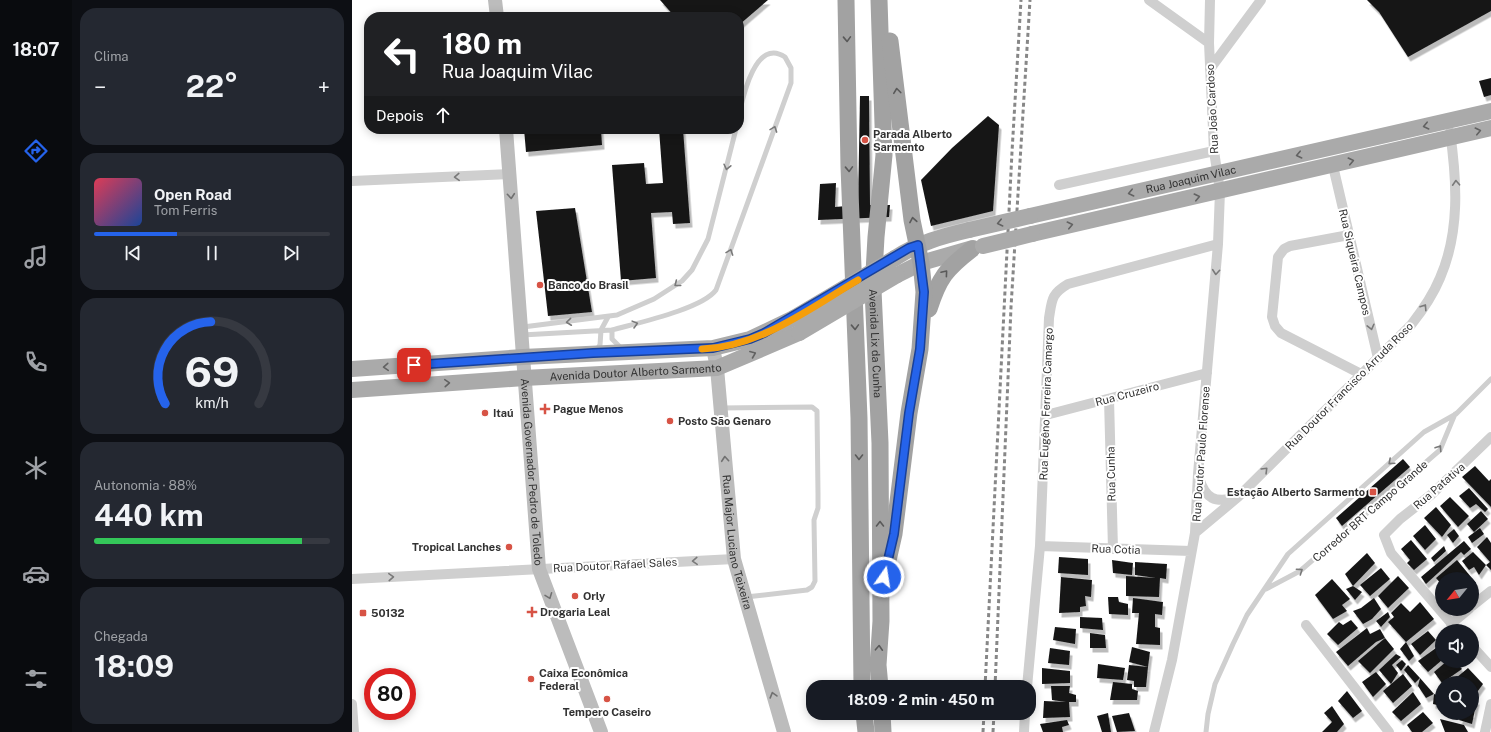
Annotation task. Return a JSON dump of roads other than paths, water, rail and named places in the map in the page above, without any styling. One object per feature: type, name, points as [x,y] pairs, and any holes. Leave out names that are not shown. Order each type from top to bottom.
[{"type":"highway","name":"Avenida Lix da Cunha","points":[[846,0],[849,167],[859,418],[862,680]]},
{"type":"highway","name":"Avenida Lix da Cunha","points":[[879,0],[884,155],[876,237],[873,290],[880,443],[881,591],[878,665],[879,680]]},
{"type":"highway","points":[[879,0],[892,58],[912,220],[921,263],[924,292],[920,349]]},
{"type":"highway","points":[[881,591],[894,534],[909,413],[926,319],[936,287],[943,275],[954,263],[977,247]]},
{"type":"highway","points":[[865,720],[866,732]]},
{"type":"highway","points":[[882,720],[883,732]]},
{"type":"main road","points":[[495,0],[496,12]]},
{"type":"main road","name":"Rua Joaquim Vilac","points":[[895,258],[918,245],[939,237],[1491,111]]},
{"type":"main road","name":"Rua Joaquim Vilac","points":[[897,276],[921,263],[977,247],[1333,166],[1491,128]]},
{"type":"main road","name":"Avenida Governador Pedro de Toledo","points":[[506,134],[539,569],[601,732]]},
{"type":"main road","name":"Avenida Doutor Alberto Sarmento","points":[[352,370],[523,357],[713,348],[750,339],[794,318],[895,258]]},
{"type":"main road","name":"Avenida Doutor Alberto Sarmento","points":[[352,390],[524,378],[717,368],[799,333],[897,276]]},
{"type":"main road","name":"Rua Major Luciano Teixeira","points":[[713,348],[717,368],[721,408],[734,559],[784,732]]},
{"type":"street","points":[[1149,0],[1209,43]]},
{"type":"street","name":"Rua João Cardoso","points":[[1210,0],[1209,43],[1216,174]]},
{"type":"street","points":[[1210,69],[1262,0]]},
{"type":"street","name":"Rua Doutor Francisco Arruda Roso","points":[[1195,533],[1238,497],[1411,325],[1425,306],[1440,278],[1450,249],[1456,214],[1456,184],[1448,121]]},
{"type":"street","points":[[1059,185],[1214,151]]},
{"type":"street","name":"Rua Siqueira Campos","points":[[1333,166],[1378,358]]},
{"type":"street","points":[[352,181],[510,174]]},
{"type":"street","name":"Rua Doutor Paulo Florense","points":[[1154,732],[1172,660],[1195,533],[1198,474],[1218,244],[1220,191],[1216,174]]},
{"type":"street","points":[[1349,235],[1290,246],[1284,249],[1278,257],[1272,316],[1275,326],[1281,333],[1361,374]]},
{"type":"street","name":"Rua Eugêno Ferreira Camargo","points":[[1028,680],[1040,546],[1049,318],[1052,298],[1068,284],[1218,244]]},
{"type":"street","name":"Rua Cruzeiro","points":[[1046,415],[1207,373]]},
{"type":"street","name":"Rua Cunha","points":[[1109,399],[1113,549]]},
{"type":"street","name":"Rua Patativa","points":[[1451,624],[1391,553],[1385,540],[1386,532],[1432,494],[1491,437]]},
{"type":"street","points":[[1198,474],[1202,486],[1210,497],[1221,501],[1238,497]]},
{"type":"street","name":"Rua Cotia","points":[[1040,546],[1191,551]]},
{"type":"street","name":"Rua Doutor Rafael Sales","points":[[352,579],[734,559]]},
{"type":"street","points":[[1479,600],[1491,591]]},
{"type":"street","points":[[1456,624],[1463,616]]},
{"type":"street","points":[[1306,625],[1389,732]]},
{"type":"street","points":[[1479,654],[1491,667]]},
{"type":"street","points":[[352,704],[354,732]]},
{"type":"street","points":[[1485,732],[1491,704]]},
{"type":"street","points":[[1024,732],[1025,720]]},
{"type":"lane","points":[[522,331],[612,330],[706,300],[716,290],[791,83],[791,68],[785,57],[775,53],[757,61],[744,94]]},
{"type":"lane","points":[[522,331],[608,317],[626,312],[669,290],[692,270],[708,239],[735,134]]},
{"type":"lane","points":[[593,353],[600,344],[601,330],[608,317]]},
{"type":"lane","points":[[612,330],[612,340],[626,352]]},
{"type":"lane","name":"Corredor BRT Campo Grande","points":[[1206,732],[1208,714],[1215,684],[1247,615],[1266,589],[1288,554],[1424,432],[1456,414],[1491,379]]},
{"type":"lane","points":[[721,408],[812,407],[817,411],[818,508],[814,520],[815,581],[812,587],[807,590],[745,597]]},
{"type":"lane","name":"Corredor BRT Campo Grande","points":[[1266,589],[1300,571],[1440,450],[1456,414]]},
{"type":"railway","points":[[985,680],[1021,0]]},
{"type":"railway","points":[[995,680],[1011,307],[1030,0]]},
{"type":"railway","points":[[983,732],[984,720]]},
{"type":"railway","points":[[993,732],[994,720]]},
{"type":"place","name":"Parada Alberto Sarmento","points":[[865,140]]},
{"type":"place","name":"Banco do Brasil","points":[[540,285]]},
{"type":"place","name":"Pague Menos","points":[[545,409]]},
{"type":"place","name":"Itaú","points":[[485,413]]},
{"type":"place","name":"Posto São Genaro","points":[[670,421]]},
{"type":"place","name":"Estação Alberto Sarmento","points":[[1373,492]]},
{"type":"place","name":"Tropical Lanches","points":[[509,547]]},
{"type":"place","name":"Orly","points":[[575,596]]},
{"type":"place","name":"Drogaria Leal","points":[[532,612]]},
{"type":"place","name":"50132","points":[[363,613]]},
{"type":"place","name":"Caixa Econômica Federal","points":[[531,679]]},
{"type":"place","name":"Tempero Caseiro","points":[[607,699]]}]
